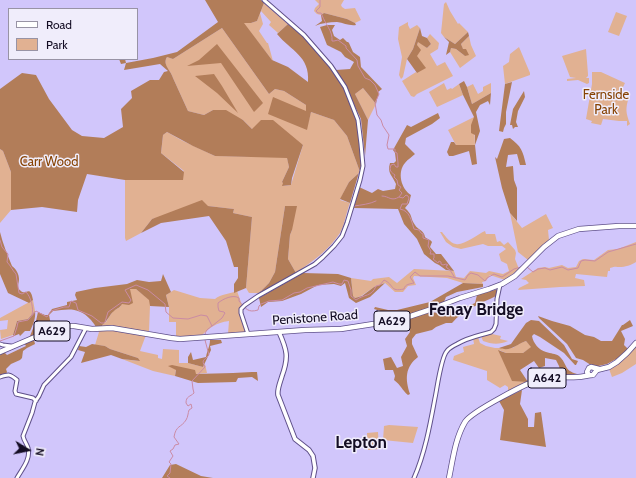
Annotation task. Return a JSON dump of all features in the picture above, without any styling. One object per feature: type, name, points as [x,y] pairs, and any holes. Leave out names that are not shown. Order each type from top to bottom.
[{"type":"highway","name":"Penistone Road","points":[[0,352],[34,337],[68,326],[92,329],[112,328],[180,339],[341,329],[399,320],[500,285],[515,276],[553,240],[566,233],[587,228],[636,226]]},
{"type":"highway","name":"A642","points":[[449,478],[454,448],[459,434],[466,421],[478,411],[507,394],[539,379],[581,376],[588,374],[592,376],[594,375],[595,370],[609,367],[617,362],[636,343]]},
{"type":"main road","points":[[279,332],[284,345],[287,360],[277,394],[295,439],[309,450],[313,456],[315,468],[313,478]]},
{"type":"street","points":[[248,334],[241,313],[243,306],[315,264],[342,236],[363,166],[358,120],[345,87],[331,66],[304,35],[264,0]]},
{"type":"street","points":[[414,478],[422,457],[430,426],[445,354],[449,349],[464,340],[491,332],[494,329],[496,324],[497,299],[500,285]]},
{"type":"street","points":[[17,478],[28,458],[29,451],[23,434],[36,401],[44,385],[72,357],[86,328]]},
{"type":"street","points":[[0,344],[11,346],[19,343],[21,344]]},
{"type":"street","points":[[0,377],[9,375],[17,380],[15,390],[16,394],[33,398],[36,401]]},
{"type":"green space","name":"Carr Wood","points":[[205,0],[261,0],[264,3],[257,21],[244,23],[272,60],[288,67],[308,82],[308,73],[303,60],[277,34],[288,24],[306,39],[339,78],[358,120],[363,159],[360,171],[347,136],[334,120],[311,112],[307,130],[268,114],[273,97],[306,111],[306,105],[284,91],[275,89],[269,94],[222,28],[173,59],[167,57],[166,65],[188,111],[204,115],[213,110],[226,110],[243,120],[252,129],[261,120],[273,120],[303,145],[291,185],[282,186],[282,182],[289,167],[287,158],[215,156],[167,132],[163,135],[161,153],[184,172],[183,180],[125,180],[87,174],[78,200],[77,212],[42,207],[11,210],[11,172],[3,151],[0,149],[0,89],[22,73],[36,75],[49,99],[72,130],[82,136],[104,138],[123,127],[121,109],[132,98],[131,91],[150,80],[159,80],[164,72],[168,71],[160,64],[124,70],[126,63],[177,52],[218,22]]},
{"type":"green space","points":[[315,0],[344,0],[341,5],[342,7],[345,9],[355,8],[361,20],[355,23],[347,19],[324,13],[321,15],[317,14],[314,11],[319,4]]},
{"type":"green space","points":[[446,2],[458,24],[459,23],[468,32],[455,44],[444,37],[441,33],[444,4]]},
{"type":"green space","points":[[264,3],[288,24],[278,33],[269,25],[271,22],[261,11]]},
{"type":"green space","points":[[616,12],[627,16],[619,36],[608,32]]},
{"type":"green space","points":[[260,13],[263,24],[259,31],[268,43],[273,61],[243,23],[257,21]]},
{"type":"green space","points":[[324,13],[347,19],[356,25],[334,22],[323,23],[315,26],[322,21],[321,15]]},
{"type":"green space","points":[[408,22],[410,29],[417,25],[420,28],[413,49],[407,59],[403,77],[401,79],[399,75],[402,57],[398,39],[399,27]]},
{"type":"green space","points":[[335,25],[332,30],[334,36],[340,40],[343,38],[349,43],[353,52],[360,57],[361,67],[382,89],[378,92],[379,94],[376,104],[363,88],[355,94],[368,120],[365,156],[361,119],[336,70],[350,69],[354,62],[345,57],[341,52],[327,45],[320,27]]},
{"type":"green space","points":[[222,28],[269,94],[275,89],[284,91],[306,105],[306,130],[311,112],[334,120],[347,136],[360,172],[349,182],[340,200],[350,203],[340,233],[326,250],[296,273],[288,259],[290,235],[292,230],[285,206],[275,272],[269,283],[259,293],[249,293],[246,288],[252,217],[233,213],[234,209],[208,206],[152,219],[141,233],[126,241],[125,238],[125,180],[172,180],[184,171],[161,153],[163,135],[167,132],[215,156],[287,157],[289,167],[282,182],[284,183],[283,186],[291,185],[303,145],[252,129],[243,120],[213,110],[204,115],[188,111],[166,65],[167,57],[173,59]]},
{"type":"green space","points":[[420,28],[422,36],[427,38],[431,44],[427,48],[418,42],[417,45],[421,50],[417,56],[426,68],[417,73],[407,59],[413,49]]},
{"type":"green space","points":[[468,32],[469,36],[461,44],[463,49],[466,49],[469,55],[465,56],[456,49],[451,48],[450,52],[446,55],[449,42],[444,37],[455,44]]},
{"type":"green space","points":[[430,34],[439,43],[438,49],[430,54],[437,66],[445,62],[453,76],[417,94],[414,97],[411,96],[402,81],[416,72],[417,73],[418,41],[427,48],[431,44],[427,38]]},
{"type":"green space","points":[[469,36],[476,56],[460,68],[450,52],[451,48],[456,49],[465,56],[461,44]]},
{"type":"green space","points":[[217,44],[263,103],[254,112],[221,63],[187,66],[199,60]]},
{"type":"green space","points":[[519,47],[530,75],[505,84],[503,66],[509,62],[510,54]]},
{"type":"green space","points":[[586,49],[588,76],[586,78],[589,78],[589,83],[587,84],[578,80],[567,81],[567,79],[576,78],[570,77],[562,56]]},
{"type":"green space","points":[[119,60],[125,60],[126,63],[121,64]]},
{"type":"green space","name":"Fernside Park","points":[[592,72],[601,72],[625,83],[620,93],[629,97],[626,111],[630,124],[627,126],[627,121],[603,119],[601,125],[591,123],[592,121],[586,119],[592,84]]},
{"type":"green space","points":[[214,74],[238,113],[217,93],[195,76]]},
{"type":"green space","points":[[464,81],[472,104],[491,93],[490,105],[488,101],[480,105],[476,112],[480,131],[475,145],[475,135],[471,133],[471,125],[474,117],[459,84]]},
{"type":"green space","points":[[512,82],[506,112],[506,124],[503,132],[499,131],[505,84]]},
{"type":"green space","points":[[444,83],[447,90],[452,89],[459,84],[463,95],[437,107],[429,92]]},
{"type":"green space","points":[[491,83],[491,93],[472,104],[467,87],[473,84],[478,94],[483,91],[483,87]]},
{"type":"green space","points":[[363,88],[376,104],[368,120],[355,94]]},
{"type":"green space","points":[[524,91],[525,97],[518,111],[516,122],[518,127],[513,129],[512,125],[510,125],[513,109]]},
{"type":"green space","points":[[438,113],[440,118],[406,138],[405,144],[415,154],[405,163],[401,171],[401,180],[405,189],[411,195],[409,203],[405,208],[413,223],[425,237],[432,242],[430,247],[436,254],[441,254],[454,271],[446,270],[424,254],[417,239],[404,224],[398,209],[354,208],[359,187],[372,193],[378,189],[383,191],[395,189],[396,184],[390,172],[389,166],[390,163],[394,163],[396,161],[393,150],[407,125],[411,127]]},
{"type":"green space","points":[[474,117],[475,145],[456,145],[448,130]]},
{"type":"green space","points":[[510,138],[521,149],[526,165],[520,165],[517,154],[508,155],[506,167],[513,166],[514,180],[517,188],[517,221],[510,213],[502,188],[495,157],[497,159],[504,139]]},
{"type":"green space","points":[[451,142],[454,142],[456,145],[475,145],[477,164],[472,165],[469,151],[453,156],[449,156],[447,152]]},
{"type":"green space","points":[[0,149],[3,151],[11,172],[11,210],[0,223]]},
{"type":"green space","points":[[359,173],[350,203],[340,199],[349,182]]},
{"type":"green space","points":[[202,200],[208,206],[234,209],[233,213],[252,217],[246,288],[234,293],[234,284],[238,278],[238,267],[234,267],[226,241],[209,216],[161,223],[141,233],[152,219]]},
{"type":"green space","points":[[285,206],[297,206],[290,235],[288,259],[296,273],[259,293],[269,283],[275,272]]},
{"type":"green space","points":[[510,213],[522,228],[546,214],[553,228],[548,230],[549,240],[528,260],[518,252]]},
{"type":"green space","points":[[485,231],[486,234],[495,234],[497,242],[500,241],[504,245],[508,242],[515,250],[515,259],[519,269],[505,280],[490,275],[486,281],[482,282],[483,284],[463,283],[447,278],[414,276],[413,278],[416,285],[408,286],[403,292],[395,292],[385,283],[374,287],[361,296],[355,298],[353,296],[351,278],[371,281],[373,279],[389,277],[397,283],[414,269],[454,271],[456,277],[464,278],[470,271],[486,273],[489,271],[503,274],[509,271],[507,264],[501,261],[499,254],[506,249],[502,246],[488,246],[483,244],[461,249],[453,247],[446,242],[440,232],[442,232],[448,240],[459,244],[466,242]]},
{"type":"green space","points":[[0,232],[12,266],[18,275],[19,290],[23,292],[29,291],[32,295],[33,300],[29,303],[8,293],[0,274]]},
{"type":"green space","points":[[636,242],[636,262],[626,266],[610,268],[607,277],[576,274],[575,278],[584,280],[585,286],[518,290],[529,283],[526,280],[521,279],[538,268],[549,268],[562,265],[568,268],[576,267],[579,261],[583,259],[594,260],[608,250],[618,249]]},
{"type":"green space","points":[[303,273],[338,274],[351,278],[353,296],[355,298],[362,296],[374,287],[385,283],[370,297],[356,303],[349,298],[345,283],[341,286],[334,284],[318,285],[301,294],[282,301],[268,302],[261,307],[259,298]]},
{"type":"green space","points":[[163,274],[171,292],[166,295],[169,307],[150,306],[149,300],[136,289],[130,289],[133,303],[129,305],[122,304],[112,313],[102,327],[96,328],[87,316],[78,311],[53,311],[49,315],[52,330],[45,331],[25,341],[30,336],[38,312],[48,315],[52,309],[67,305],[67,302],[77,300],[75,295],[76,292],[127,284],[137,280],[149,282],[161,281]]},
{"type":"green space","points":[[463,283],[483,284],[483,287],[457,292],[446,297],[444,302],[399,318],[383,320],[392,317],[391,314],[374,309],[375,307],[388,310],[397,310],[430,302]]},
{"type":"green space","points":[[130,289],[136,289],[150,300],[149,331],[147,333],[102,327],[102,324],[106,322],[113,311],[120,307]]},
{"type":"green space","points":[[498,289],[496,296],[461,314],[452,323],[446,323],[432,330],[416,334],[412,339],[412,344],[418,357],[408,369],[407,383],[410,394],[408,395],[394,380],[395,376],[393,370],[385,370],[383,359],[391,357],[397,368],[403,366],[401,357],[407,346],[405,339],[410,332],[406,320],[431,312],[438,313],[454,308],[457,311],[475,303],[477,295]]},
{"type":"green space","points":[[174,290],[200,298],[215,299],[237,291],[242,305],[239,310],[246,333],[228,334],[229,321],[214,326],[201,336],[176,337],[176,322],[169,322],[169,307],[166,295]]},
{"type":"green space","points":[[33,300],[35,311],[28,319],[17,321],[13,335],[1,339],[0,330],[7,329],[8,320],[0,321],[0,318]]},
{"type":"green space","points":[[35,311],[35,319],[30,331],[25,331],[20,336],[19,334],[14,336],[17,321],[28,319]]},
{"type":"green space","points":[[538,316],[570,326],[585,335],[594,337],[601,341],[612,341],[622,325],[630,320],[633,326],[621,331],[625,339],[624,345],[628,349],[618,358],[607,364],[594,367],[583,360],[576,358],[567,344]]},
{"type":"green space","points":[[531,320],[539,321],[564,345],[572,359],[578,361],[575,365],[564,353],[534,334],[532,336],[537,346],[543,351],[559,356],[570,371],[577,374],[562,376],[556,360],[545,358],[545,366],[539,368],[534,361],[520,370],[528,382],[512,381],[498,350],[506,353],[523,353],[531,347],[526,341],[510,349],[499,348],[511,344],[526,323]]},
{"type":"green space","points":[[97,330],[112,330],[146,335],[140,351],[158,355],[158,358],[162,359],[163,349],[179,350],[179,363],[188,363],[203,367],[205,364],[207,373],[196,374],[176,370],[175,376],[153,371],[122,359],[139,361],[138,358],[105,346],[95,345],[99,332]]},
{"type":"green space","points":[[492,334],[501,336],[500,339],[508,341],[495,344],[483,341],[481,336]]},
{"type":"green space","points":[[478,337],[480,343],[495,348],[513,348],[526,341],[532,347],[523,353],[506,353],[499,350],[528,382],[508,392],[508,387],[505,385],[500,388],[487,380],[487,371],[453,360],[454,356],[464,352],[463,347],[474,344],[473,338]]},
{"type":"green space","points":[[34,340],[35,344],[23,351],[22,358],[11,364],[6,369],[6,374],[0,377],[0,353],[4,352],[7,355],[26,346],[24,343]]},
{"type":"green space","points":[[210,340],[221,340],[222,343],[210,346],[211,350],[203,367],[188,363],[188,357],[191,352],[193,360],[206,357]]},
{"type":"green space","points":[[92,344],[105,346],[138,358],[140,361],[122,359],[111,355],[81,363],[85,352],[78,350],[79,346],[86,347]]},
{"type":"green space","points":[[636,345],[636,364],[622,373],[612,377],[609,369]]},
{"type":"green space","points":[[172,365],[195,370],[196,374],[257,372],[258,381],[252,377],[238,378],[236,382],[198,383],[175,376],[176,370],[168,366]]},
{"type":"green space","points":[[522,390],[520,404],[528,419],[528,427],[534,427],[535,413],[541,412],[546,447],[500,440],[504,410],[499,401]]},
{"type":"green space","points":[[384,426],[418,427],[413,443],[383,440]]},
{"type":"green space","points":[[378,432],[379,449],[368,450],[367,433]]},
{"type":"green space","points":[[176,464],[201,476],[213,478],[162,478],[170,465]]},
{"type":"waterway","points":[[320,0],[320,7],[316,11],[321,13],[330,31],[332,41],[338,40],[346,46],[346,48],[357,60],[358,66],[365,78],[370,80],[375,85],[379,94],[375,103],[377,115],[389,135],[387,145],[388,149],[395,149],[395,152],[397,153],[398,167],[394,164],[391,165],[390,170],[395,175],[394,177],[397,180],[398,185],[401,187],[399,190],[402,193],[399,197],[403,198],[406,195],[409,198],[407,204],[402,204],[400,209],[408,214],[414,229],[419,230],[423,234],[423,238],[429,240],[428,246],[431,251],[430,254],[434,254],[433,259],[438,263],[439,261],[443,265],[448,265],[446,266],[447,268],[455,278]]},
{"type":"waterway","points":[[382,196],[392,199],[399,197]]},
{"type":"waterway","points":[[354,206],[376,201]]},
{"type":"waterway","points":[[0,240],[2,247],[8,254],[7,262],[16,274],[19,293],[22,294],[26,292],[31,300],[33,310],[32,315]]},
{"type":"waterway","points":[[527,267],[533,272],[538,269],[545,268],[550,270],[562,267],[568,270],[578,268],[581,261],[595,261],[608,252],[636,244]]},
{"type":"waterway","points":[[0,341],[14,336],[18,322],[28,320],[36,311],[47,317],[51,311],[69,307],[71,301],[76,303],[78,310],[92,316],[101,323],[104,323],[108,312],[122,302],[129,303],[131,300],[125,290],[136,285],[148,290],[165,304],[166,312],[173,318],[188,319],[201,315],[207,316],[212,326],[222,318],[225,313],[219,311],[218,303],[231,297],[239,298],[239,301],[245,308],[249,311],[255,311],[258,310],[261,304],[269,301],[282,300],[307,288],[333,282],[342,284],[344,280],[348,281],[351,296],[356,300],[370,294],[376,286],[380,285],[384,280],[396,290],[404,289],[407,285],[414,283],[410,277],[415,272],[420,276],[448,276],[465,280],[471,273],[478,275],[485,281],[494,274],[502,277],[514,269],[521,267]]},
{"type":"waterway","points":[[205,336],[206,331],[212,326]]},
{"type":"waterway","points":[[170,478],[167,476],[170,473],[171,464],[169,462],[173,456],[170,451],[175,445],[179,444],[174,437],[175,433],[177,428],[186,420],[189,410],[192,408],[191,404],[188,406],[186,403],[187,398],[194,393],[192,381],[205,367],[203,361],[209,355],[205,340]]},
{"type":"district","name":"Fenay Bridge","points":[[476,310]]},
{"type":"district","name":"Lepton","points":[[361,443]]}]
